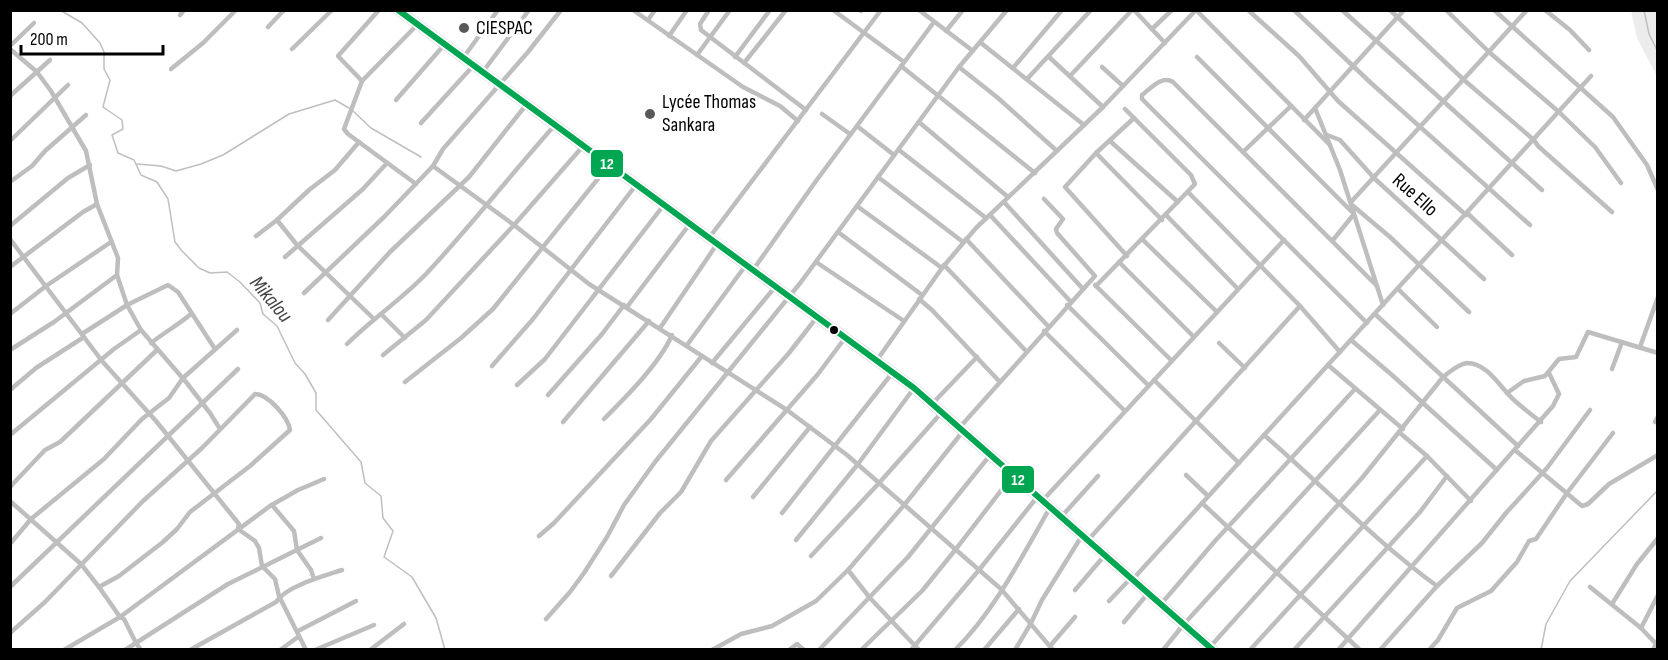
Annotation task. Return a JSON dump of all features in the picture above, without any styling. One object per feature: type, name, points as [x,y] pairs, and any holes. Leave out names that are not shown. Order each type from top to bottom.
[{"type":"highway","points":[[398,10],[914,388],[1162,603],[1210,649]]},
{"type":"street","points":[[171,69],[203,43],[236,10]]},
{"type":"street","points":[[268,27],[284,10]]},
{"type":"street","points":[[292,49],[332,10]]},
{"type":"street","points":[[362,81],[338,56],[379,10]]},
{"type":"street","points":[[463,58],[498,10]]},
{"type":"street","points":[[482,73],[530,10]]},
{"type":"street","points":[[304,293],[384,217],[433,166],[443,149],[528,52],[561,10]]},
{"type":"street","points":[[633,10],[743,87],[780,106],[798,121]]},
{"type":"street","points":[[648,20],[655,10]]},
{"type":"street","points":[[669,36],[687,10]]},
{"type":"street","points":[[709,10],[699,27],[710,38],[806,110]]},
{"type":"street","points":[[697,55],[730,10]]},
{"type":"street","points":[[735,57],[770,10]]},
{"type":"street","points":[[744,63],[786,10]]},
{"type":"street","points":[[833,10],[1035,173]]},
{"type":"street","points":[[660,328],[713,241],[806,110],[881,10]]},
{"type":"street","points":[[919,10],[973,51]]},
{"type":"street","points":[[946,31],[963,10]]},
{"type":"street","points":[[546,619],[584,573],[624,505],[655,462],[789,297],[920,123],[939,94],[1007,10]]},
{"type":"street","points":[[1012,68],[1062,10]]},
{"type":"street","points":[[1027,80],[1091,10]]},
{"type":"street","points":[[1070,76],[1133,10],[1165,43]]},
{"type":"street","points":[[1152,29],[1172,10]]},
{"type":"street","points":[[876,361],[920,297],[965,240],[1103,107],[1196,10],[1331,147]]},
{"type":"street","points":[[1248,10],[1299,56],[1330,92],[1512,255]]},
{"type":"street","points":[[1294,10],[1530,225]]},
{"type":"street","points":[[1342,10],[1542,190]]},
{"type":"street","points":[[1390,10],[1464,80],[1534,140],[1538,147],[1612,212]]},
{"type":"street","points":[[1304,120],[1404,10]]},
{"type":"street","points":[[1446,10],[1489,52],[1559,112],[1595,147],[1621,183]]},
{"type":"street","points":[[1494,10],[1612,117],[1647,165],[1658,190]]},
{"type":"street","points":[[1351,203],[1527,10]]},
{"type":"street","points":[[1545,10],[1589,50]]},
{"type":"street","points":[[687,345],[749,268],[934,22]]},
{"type":"street","points":[[34,23],[10,47],[37,72],[86,151],[97,204],[118,258],[117,275],[127,305],[141,330],[183,378],[220,429]]},
{"type":"street","points":[[416,184],[358,142],[344,129],[362,81],[417,25]]},
{"type":"street","points":[[981,43],[1084,125]]},
{"type":"street","points":[[396,100],[444,45]]},
{"type":"street","points":[[1049,57],[1103,107]]},
{"type":"street","points":[[1197,57],[1354,214]]},
{"type":"street","points":[[10,96],[50,60]]},
{"type":"street","points":[[421,123],[473,66]]},
{"type":"street","points":[[1102,67],[1123,86]]},
{"type":"street","points":[[959,68],[998,98],[1057,151]]},
{"type":"street","points":[[1109,601],[1239,463],[1591,76]]},
{"type":"street","points":[[1367,323],[1142,99],[1142,95],[1163,79],[1169,79],[1377,286]]},
{"type":"street","points":[[10,141],[54,96],[68,85]]},
{"type":"street","points":[[328,320],[390,252],[460,186],[526,105]]},
{"type":"street","points":[[1243,152],[1290,106]]},
{"type":"street","points":[[1315,108],[1351,203],[1383,305]]},
{"type":"street","points":[[1096,286],[1195,184],[1193,177],[1125,109]]},
{"type":"street","points":[[822,114],[850,134]]},
{"type":"street","points":[[10,182],[32,166],[86,115]]},
{"type":"street","points":[[1127,256],[1065,187],[1096,153],[1134,118]]},
{"type":"street","points":[[920,123],[1008,197]]},
{"type":"street","points":[[347,344],[425,275],[555,125]]},
{"type":"street","points":[[856,126],[894,155]]},
{"type":"street","name":"Rue Ello","points":[[1327,135],[1340,140],[1374,178],[1484,279]]},
{"type":"street","points":[[1110,141],[1178,202]]},
{"type":"street","points":[[255,236],[335,170],[358,142]]},
{"type":"street","points":[[383,355],[426,320],[584,145]]},
{"type":"street","points":[[899,150],[988,216],[1149,386]]},
{"type":"street","points":[[1096,153],[1162,220]]},
{"type":"street","points":[[285,257],[363,189],[387,163]]},
{"type":"street","points":[[10,226],[68,178],[90,165]]},
{"type":"street","points":[[405,382],[462,338],[493,309],[609,165]]},
{"type":"street","points":[[433,166],[514,225],[598,291],[626,306],[787,410],[858,464],[1001,589],[1052,648],[1075,617]]},
{"type":"street","points":[[878,177],[965,240],[1125,411]]},
{"type":"street","points":[[492,366],[533,319],[636,185]]},
{"type":"street","points":[[1188,192],[1300,306],[1340,352]]},
{"type":"street","points":[[712,650],[741,634],[772,626],[802,610],[816,601],[848,570],[905,504],[999,381],[1091,281],[1095,274],[1057,234],[1056,229],[1064,219],[1044,199]]},
{"type":"street","points":[[1004,202],[1083,289]]},
{"type":"street","points":[[1351,203],[1470,312]]},
{"type":"street","points":[[10,267],[97,204]]},
{"type":"street","points":[[517,385],[544,359],[663,206]]},
{"type":"street","points":[[857,206],[943,266],[1026,351]]},
{"type":"street","points":[[1333,240],[1354,214]]},
{"type":"street","points":[[1166,215],[1238,289]]},
{"type":"street","points":[[277,220],[324,273],[374,319]]},
{"type":"street","points":[[548,395],[608,328],[689,225]]},
{"type":"street","points":[[838,232],[920,297],[999,381]]},
{"type":"street","points":[[10,239],[102,361],[215,493],[239,524],[238,528],[260,548],[262,566],[275,579],[279,596],[306,650]]},
{"type":"street","points":[[1143,240],[1217,312]]},
{"type":"street","points":[[848,570],[915,648],[979,570],[1284,240]]},
{"type":"street","points":[[10,314],[46,286],[111,242]]},
{"type":"street","points":[[816,262],[904,321]]},
{"type":"street","points":[[1119,262],[1194,337]]},
{"type":"street","points":[[10,350],[117,275]]},
{"type":"street","points":[[1091,281],[1172,361]]},
{"type":"street","points":[[10,390],[36,368],[127,305],[168,285],[178,292],[215,349]]},
{"type":"street","points":[[712,363],[775,287]]},
{"type":"street","points":[[1398,289],[1437,327]]},
{"type":"street","points":[[1640,347],[1658,297]]},
{"type":"street","points":[[1015,650],[1042,600],[1086,537],[1196,422],[1300,306]]},
{"type":"street","points":[[151,343],[172,327],[177,327],[191,314]]},
{"type":"street","points":[[381,314],[405,338]]},
{"type":"street","points":[[1375,314],[1582,506],[1588,504],[1609,484],[1658,455]]},
{"type":"street","points":[[611,576],[660,513],[681,492],[711,441],[789,353],[817,317]]},
{"type":"street","points":[[563,422],[649,321]]},
{"type":"street","points":[[10,435],[114,349],[141,330]]},
{"type":"street","points":[[10,544],[30,519],[104,459],[122,439],[169,398],[183,378],[237,330]]},
{"type":"street","points":[[1507,393],[1524,381],[1543,377],[1549,373],[1559,359],[1576,357],[1588,332],[1658,353]]},
{"type":"street","points":[[604,418],[627,396],[667,347],[672,335]]},
{"type":"street","points":[[726,480],[845,338]]},
{"type":"street","points":[[1351,340],[1497,470]]},
{"type":"street","points":[[1612,369],[1622,342]]},
{"type":"street","points":[[1219,343],[1245,368]]},
{"type":"street","points":[[10,487],[45,450],[60,442],[157,350]]},
{"type":"street","points":[[539,536],[554,523],[651,419],[702,356]]},
{"type":"street","points":[[932,404],[977,357]]},
{"type":"street","points":[[1210,649],[1401,431],[1443,377],[1462,364],[1476,364],[1484,368],[1507,393],[1541,422]]},
{"type":"street","points":[[1328,365],[1380,410],[1471,501]]},
{"type":"street","points":[[10,587],[237,369]]},
{"type":"street","points":[[782,513],[893,372]]},
{"type":"street","points":[[1338,650],[1541,422],[1559,394],[1549,373]]},
{"type":"street","points":[[1154,380],[1239,463]]},
{"type":"street","points":[[796,540],[858,464],[914,388]]},
{"type":"street","points":[[1162,603],[1354,389]]},
{"type":"street","points":[[10,633],[45,602],[143,501],[188,462],[243,404],[258,393],[263,395],[290,426],[290,430],[250,466],[190,512],[163,542],[119,576],[99,587]]},
{"type":"street","points":[[1162,650],[1380,410]]},
{"type":"street","points":[[1380,650],[1437,586],[1482,543],[1543,472],[1590,410]]},
{"type":"street","points":[[811,556],[942,412]]},
{"type":"street","points":[[753,497],[810,427]]},
{"type":"street","points":[[1429,650],[1438,640],[1457,608],[1491,591],[1517,562],[1529,542],[1536,539],[1567,493],[1613,433]]},
{"type":"street","points":[[1264,435],[1412,568],[1437,586]]},
{"type":"street","points":[[819,650],[870,598],[931,528],[990,454]]},
{"type":"street","points":[[1250,650],[1427,456]]},
{"type":"street","points":[[861,650],[922,591],[1013,475]]},
{"type":"street","points":[[1186,475],[1208,496]]},
{"type":"street","points":[[1062,516],[1098,476]]},
{"type":"street","points":[[1294,650],[1420,512],[1447,476]]},
{"type":"street","points":[[64,650],[120,616],[272,505],[324,479]]},
{"type":"street","points":[[10,501],[81,564],[124,619],[141,650]]},
{"type":"street","points":[[955,650],[975,628],[1001,589],[1044,501]]},
{"type":"street","points":[[1202,503],[1360,650]]},
{"type":"street","points":[[272,505],[294,531],[297,550],[311,570],[314,579]]},
{"type":"street","points":[[125,650],[228,584],[321,538]]},
{"type":"street","points":[[1612,604],[1637,564],[1658,538]]},
{"type":"street","points":[[1075,590],[1105,555]]},
{"type":"street","points":[[190,650],[276,602],[279,596],[314,579],[342,570]]},
{"type":"street","points":[[1590,587],[1657,643],[1653,650]]},
{"type":"street","points":[[1124,622],[1149,592]]},
{"type":"street","points":[[1641,628],[1658,595]]},
{"type":"street","points":[[280,650],[298,634],[356,601]]},
{"type":"street","points":[[984,650],[1019,609]]},
{"type":"street","points":[[370,650],[404,624]]},
{"type":"street","points":[[315,650],[374,625]]},
{"type":"street","points":[[789,650],[797,644],[804,650]]},
{"type":"shaded area","points":[[1631,11],[1657,11],[1657,76],[1637,38]]},
{"type":"waterway","name":"Mikalou","points":[[60,10],[82,23],[100,43],[104,52],[104,69],[110,80],[103,107],[122,120],[123,129],[112,135],[118,153],[134,160],[141,175],[157,182],[168,199],[175,242],[199,268],[210,273],[227,272],[260,303],[263,314],[277,326],[295,363],[305,374],[316,393],[316,410],[361,462],[365,483],[381,496],[383,518],[393,531],[384,557],[412,577],[436,618],[445,650]]},
{"type":"waterway","points":[[1644,10],[1649,34],[1658,52]]},
{"type":"waterway","points":[[137,164],[161,166],[176,171],[223,155],[289,114],[335,100],[349,108]]},
{"type":"waterway","points":[[353,111],[371,128],[421,157]]},
{"type":"waterway","points":[[1541,650],[1546,624],[1570,581],[1658,490]]},
{"type":"transit line","name":"12","points":[[398,10],[914,388],[1213,650]]},
{"type":"place","name":"CIESPAC","points":[[464,28]]},
{"type":"place","name":"Lycée Thomas Sankara","points":[[650,114]]}]
